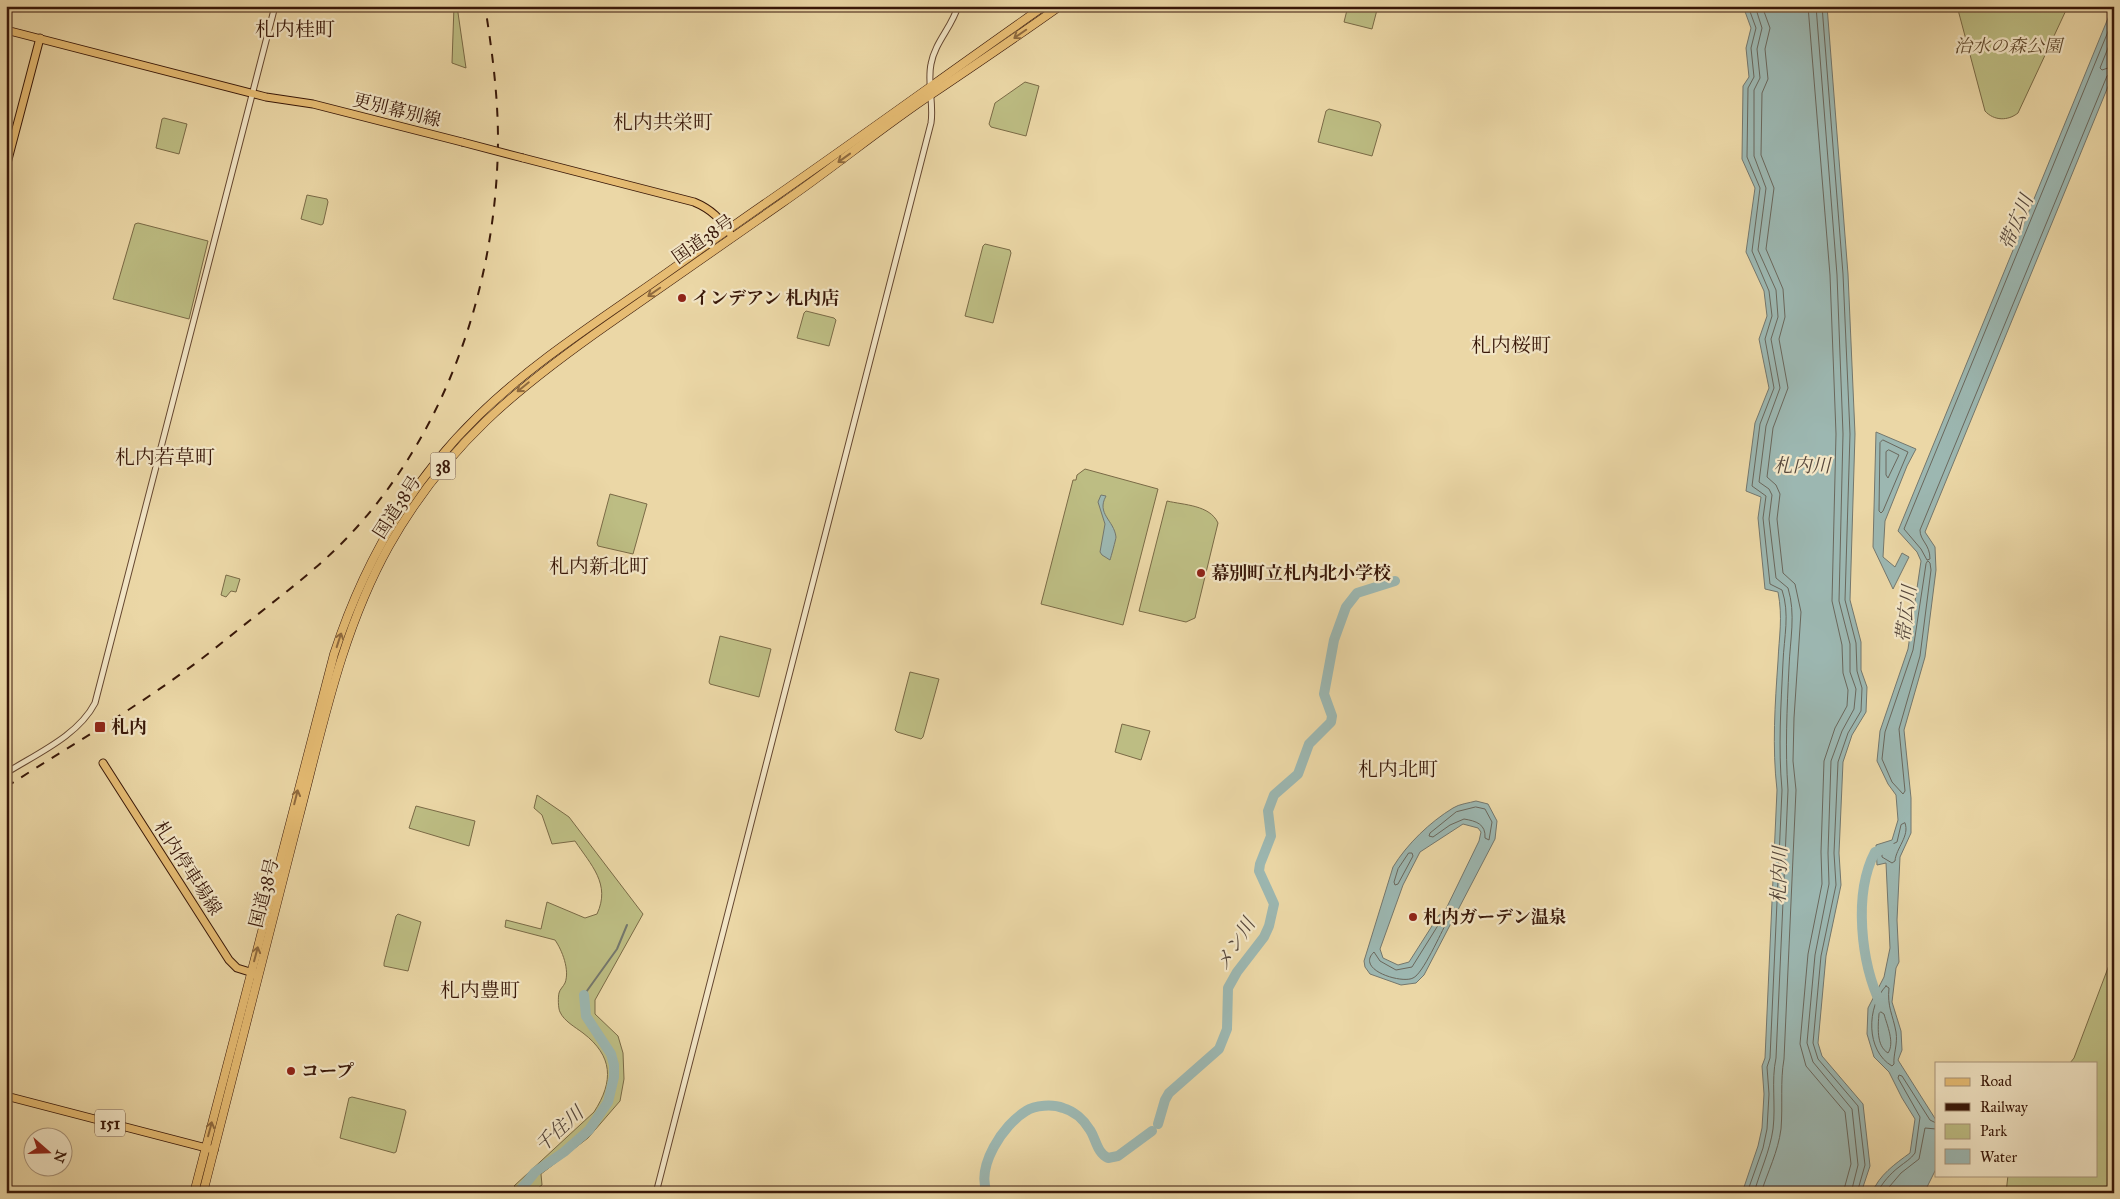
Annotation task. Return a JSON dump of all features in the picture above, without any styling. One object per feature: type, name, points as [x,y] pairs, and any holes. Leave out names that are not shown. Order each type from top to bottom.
[{"type":"highway","name":"国道38号","points":[[194,1193],[324,718],[350,630],[374,574],[415,504],[448,459],[482,422],[522,388],[931,85],[1044,6]]},
{"type":"highway","name":"国道38号","points":[[730,233],[1060,6]]},
{"type":"highway","name":"国道38号","points":[[203,1193],[255,973]]},
{"type":"main road","name":"更別幕別線","points":[[6,30],[253,94],[313,104],[694,202],[711,210],[730,233]]},
{"type":"main road","points":[[6,167],[40,38]]},
{"type":"main road","name":"札内停車場線","points":[[103,763],[229,960],[238,968],[255,973]]},
{"type":"main road","name":"151","points":[[6,1096],[214,1150]]},
{"type":"street","points":[[6,773],[77,728],[89,714],[94,703],[275,6]]},
{"type":"street","points":[[656,1193],[931,123],[931,65],[933,57],[952,22],[958,6]]},
{"type":"green space","points":[[454,6],[457,6],[466,68],[452,63]]},
{"type":"green space","points":[[1348,6],[1378,6],[1372,29],[1344,22]]},
{"type":"green space","name":"治水の森公園","points":[[1957,6],[2068,6],[2018,113],[2014,116],[2001,119],[1993,117],[1985,111]]},
{"type":"green space","points":[[1025,82],[1039,86],[1026,136],[991,127],[989,124],[995,103]]},
{"type":"green space","points":[[1329,109],[1379,122],[1381,125],[1372,156],[1318,142],[1326,111]]},
{"type":"green space","points":[[162,119],[187,124],[179,154],[156,148]]},
{"type":"green space","points":[[307,195],[327,199],[323,224],[301,219]]},
{"type":"green space","points":[[138,223],[208,241],[189,319],[113,299],[135,224]]},
{"type":"green space","points":[[985,244],[1010,250],[1011,253],[993,323],[965,316]]},
{"type":"green space","points":[[806,311],[836,320],[829,346],[797,338]]},
{"type":"green space","points":[[1085,469],[1158,489],[1123,625],[1041,604],[1073,480],[1076,480],[1077,475]]},
{"type":"green space","points":[[610,494],[647,504],[633,554],[598,546],[597,543]]},
{"type":"green space","points":[[1167,501],[1203,509],[1214,517],[1218,523],[1195,618],[1186,622],[1139,611]]},
{"type":"green space","points":[[226,575],[240,579],[236,592],[231,591],[226,597],[221,595]]},
{"type":"green space","points":[[720,636],[771,649],[759,697],[710,684]]},
{"type":"green space","points":[[910,672],[939,679],[921,739],[895,730]]},
{"type":"green space","points":[[1122,724],[1150,731],[1141,760],[1115,752]]},
{"type":"green space","points":[[537,795],[569,817],[643,914],[595,1000],[595,1014],[618,1036],[623,1053],[624,1079],[620,1101],[588,1138],[541,1174],[542,1185],[531,1193],[522,1193],[514,1186],[594,1112],[605,1090],[607,1079],[605,1060],[600,1051],[593,1042],[567,1021],[560,1012],[559,995],[565,983],[567,972],[563,955],[555,940],[505,927],[506,920],[541,929],[547,902],[585,918],[597,914],[601,903],[602,893],[597,875],[575,841],[552,844],[542,815],[534,808]]},
{"type":"green space","points":[[416,806],[475,821],[469,846],[409,828]]},
{"type":"green space","points":[[398,914],[421,922],[408,971],[384,966]]},
{"type":"green space","points":[[2114,952],[2114,1193],[2006,1193],[2008,1176],[2098,1176],[2098,1062],[2071,1062],[2074,1058]]},
{"type":"green space","points":[[352,1097],[405,1110],[396,1152],[340,1138],[349,1098]]},
{"type":"water","name":"札内川","points":[[1743,6],[1827,6],[1848,274],[1855,434],[1850,600],[1861,642],[1861,670],[1867,687],[1866,712],[1852,735],[1843,762],[1839,853],[1841,885],[1826,956],[1818,1043],[1822,1056],[1863,1104],[1870,1166],[1861,1193],[1742,1193],[1762,1128],[1764,1094],[1762,1066],[1765,1058],[1777,790],[1774,726],[1780,619],[1778,592],[1765,589],[1758,518],[1761,497],[1746,491],[1755,423],[1769,388],[1759,339],[1767,316],[1764,291],[1746,252],[1755,188],[1742,159],[1743,86],[1749,77],[1746,48],[1751,28]]},
{"type":"water","points":[[2113,6],[2114,72],[1925,532],[1935,547],[1936,570],[1925,657],[1904,730],[1911,798],[1911,833],[1900,857],[1897,920],[1899,962],[1896,968],[1892,1002],[1901,1031],[1902,1050],[1898,1060],[1935,1118],[1935,1171],[1924,1193],[1872,1193],[1883,1175],[1910,1153],[1915,1119],[1889,1072],[1874,1057],[1867,1034],[1868,1008],[1884,977],[1890,948],[1886,863],[1877,865],[1876,845],[1892,840],[1898,820],[1896,795],[1888,784],[1877,761],[1880,731],[1908,649],[1921,561],[1917,552],[1898,531]]},
{"type":"water","points":[[1876,432],[1916,449],[1907,466],[1885,521],[1883,557],[1895,567],[1902,553],[1909,557],[1893,589],[1873,547]]},
{"type":"water","points":[[1101,495],[1106,496],[1103,508],[1115,531],[1116,537],[1110,560],[1100,552],[1105,524],[1098,502]]},
{"type":"water","points":[[1476,801],[1488,804],[1497,821],[1495,839],[1424,975],[1416,983],[1401,985],[1370,974],[1365,967],[1364,961],[1393,867],[1412,842],[1436,820],[1455,807]],"holes":[[[1463,824],[1478,828],[1481,832],[1479,841],[1444,913],[1439,915],[1409,962],[1398,965],[1383,958],[1380,949],[1403,885],[1420,852]]]},
{"type":"waterway","name":"メン川","points":[[1158,1124],[1169,1093],[1219,1049],[1227,1029],[1228,988],[1237,972],[1264,937],[1269,926],[1274,904],[1259,871],[1271,836],[1268,811],[1274,795],[1298,774],[1309,744],[1331,722],[1332,716],[1324,694],[1334,640],[1346,607],[1357,593],[1395,581]]},
{"type":"waterway","name":"帯広川","points":[[1881,1005],[1874,988],[1865,949],[1862,929],[1862,908],[1868,869],[1875,852],[1890,847]]},
{"type":"waterway","name":"千住川","points":[[584,995],[617,949],[627,925]]},
{"type":"waterway","name":"千住川","points":[[518,1193],[535,1172],[564,1152],[589,1130],[608,1102],[614,1077],[614,1065],[611,1054],[586,1016],[584,995]]},
{"type":"waterway","name":"メン川","points":[[987,1193],[985,1171],[994,1147],[1017,1117],[1030,1109],[1039,1106],[1054,1106],[1067,1109],[1075,1114],[1088,1126],[1101,1153],[1108,1158],[1118,1156],[1152,1131]]},
{"type":"railway","points":[[6,787],[161,688],[300,581],[341,544],[378,503],[409,457],[436,409],[458,358],[475,305],[488,250],[495,195],[498,140],[494,73],[485,6]]},
{"type":"place","name":"インデアン 札内店","points":[[682,298]]},
{"type":"place","name":"幕別町立札内北小学校","points":[[1201,573]]},
{"type":"place","name":"札内","points":[[100,727]]},
{"type":"place","name":"札内ガーデン温泉","points":[[1413,917]]},
{"type":"place","name":"コープ","points":[[291,1071]]},
{"type":"district","name":"札内桂町","points":[[295,29]]},
{"type":"district","name":"札内共栄町","points":[[663,122]]},
{"type":"district","name":"札内桜町","points":[[1511,345]]},
{"type":"district","name":"札内若草町","points":[[165,457]]},
{"type":"district","name":"札内新北町","points":[[599,566]]},
{"type":"district","name":"札内北町","points":[[1398,769]]},
{"type":"district","name":"札内豊町","points":[[480,990]]}]
